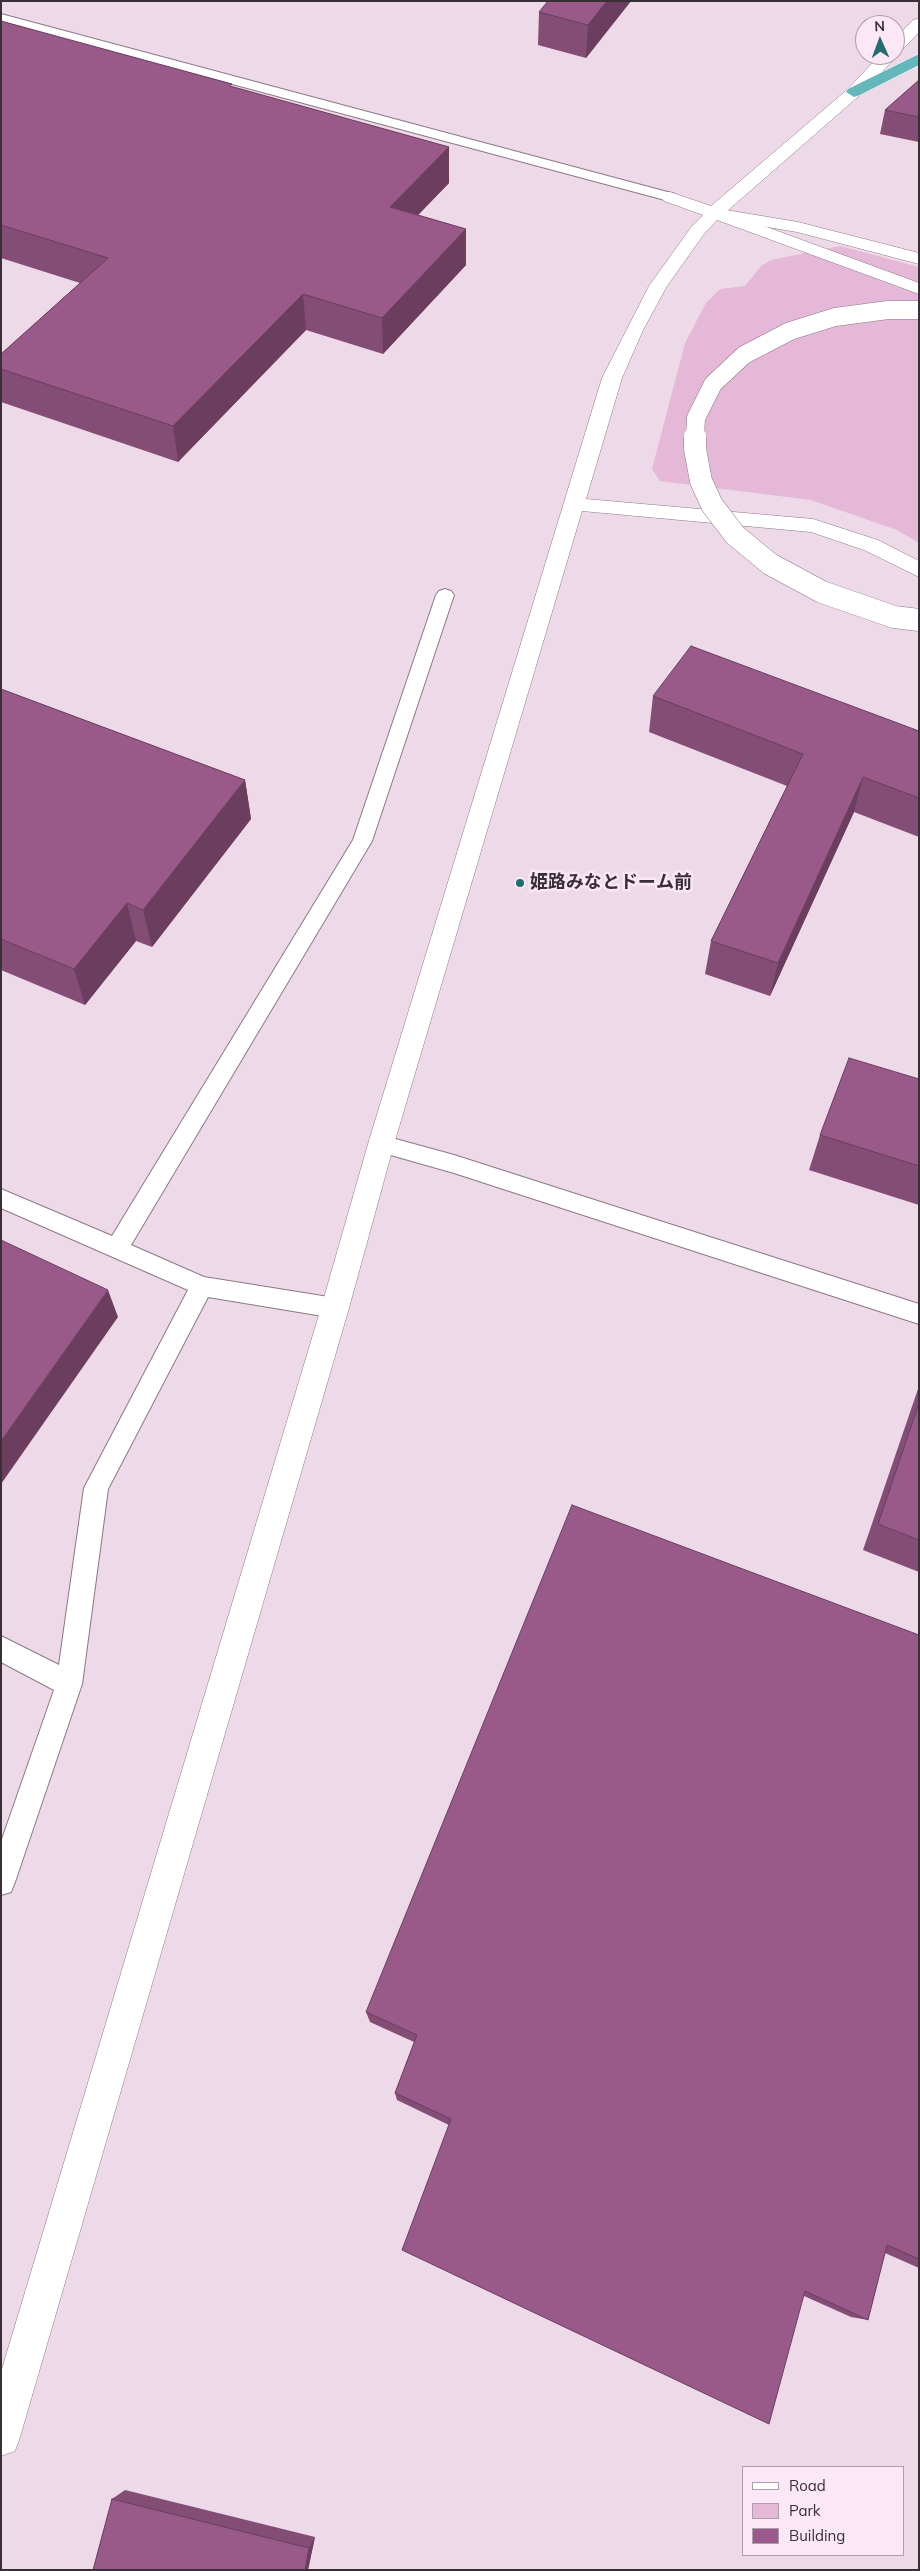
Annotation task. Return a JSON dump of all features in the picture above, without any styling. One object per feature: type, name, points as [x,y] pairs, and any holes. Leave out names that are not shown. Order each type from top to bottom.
[{"type":"highway","points":[[854,92],[919,59]]},
{"type":"street","points":[[905,38],[919,23]]},
{"type":"street","points":[[1,2437],[335,1308],[381,1144],[612,378],[634,330],[666,274],[698,230],[746,183],[854,92],[880,65]]},
{"type":"street","points":[[670,197],[919,289]]},
{"type":"street","points":[[714,213],[798,227],[919,259]]},
{"type":"street","points":[[919,310],[888,310],[835,317],[790,330],[744,355],[713,384],[696,418],[695,449],[700,481],[712,505],[735,536],[770,564],[822,592],[894,617],[919,620]]},
{"type":"street","points":[[575,504],[813,526],[870,545],[919,570]]},
{"type":"lane","points":[[1,18],[670,197]]},
{"type":"lane","points":[[116,1249],[362,841],[445,595]]},
{"type":"lane","points":[[381,1144],[464,1167],[919,1314]]},
{"type":"lane","points":[[1,1198],[202,1286],[335,1308]]},
{"type":"lane","points":[[1,1882],[69,1684],[96,1488],[202,1286]]},
{"type":"lane","points":[[1,1648],[69,1684]]},
{"type":"green space","points":[[840,246],[919,267],[919,543],[897,530],[811,500],[660,481],[652,469],[685,343],[706,303],[720,289],[745,286],[761,266],[771,260]]},
{"type":"building","points":[[548,1],[607,1],[588,25],[539,12]]},
{"type":"building","points":[[1,21],[232,84],[230,86],[449,147],[390,207],[466,229],[382,318],[303,294],[173,426],[1,369],[1,354],[108,258],[1,225]]},
{"type":"building","points":[[919,80],[919,117],[885,110]]},
{"type":"building","points":[[691,646],[919,731],[919,798],[863,777],[778,963],[711,941],[803,754],[653,696]]},
{"type":"building","points":[[1,689],[245,780],[143,910],[127,903],[74,969],[1,939]]},
{"type":"building","points":[[849,1058],[919,1079],[919,1166],[820,1135]]},
{"type":"building","points":[[1,1240],[108,1290],[1,1441]]},
{"type":"building","points":[[919,1403],[919,1540],[878,1524]]},
{"type":"building","points":[[572,1505],[919,1635],[919,2259],[887,2245],[868,2320],[805,2291],[769,2424],[402,2250],[451,2119],[395,2093],[417,2035],[366,2012]]},
{"type":"building","points":[[112,2499],[309,2548],[305,2570],[93,2570]]},
{"type":"place","name":"姫路みなとドーム前","points":[[520,883]]}]
